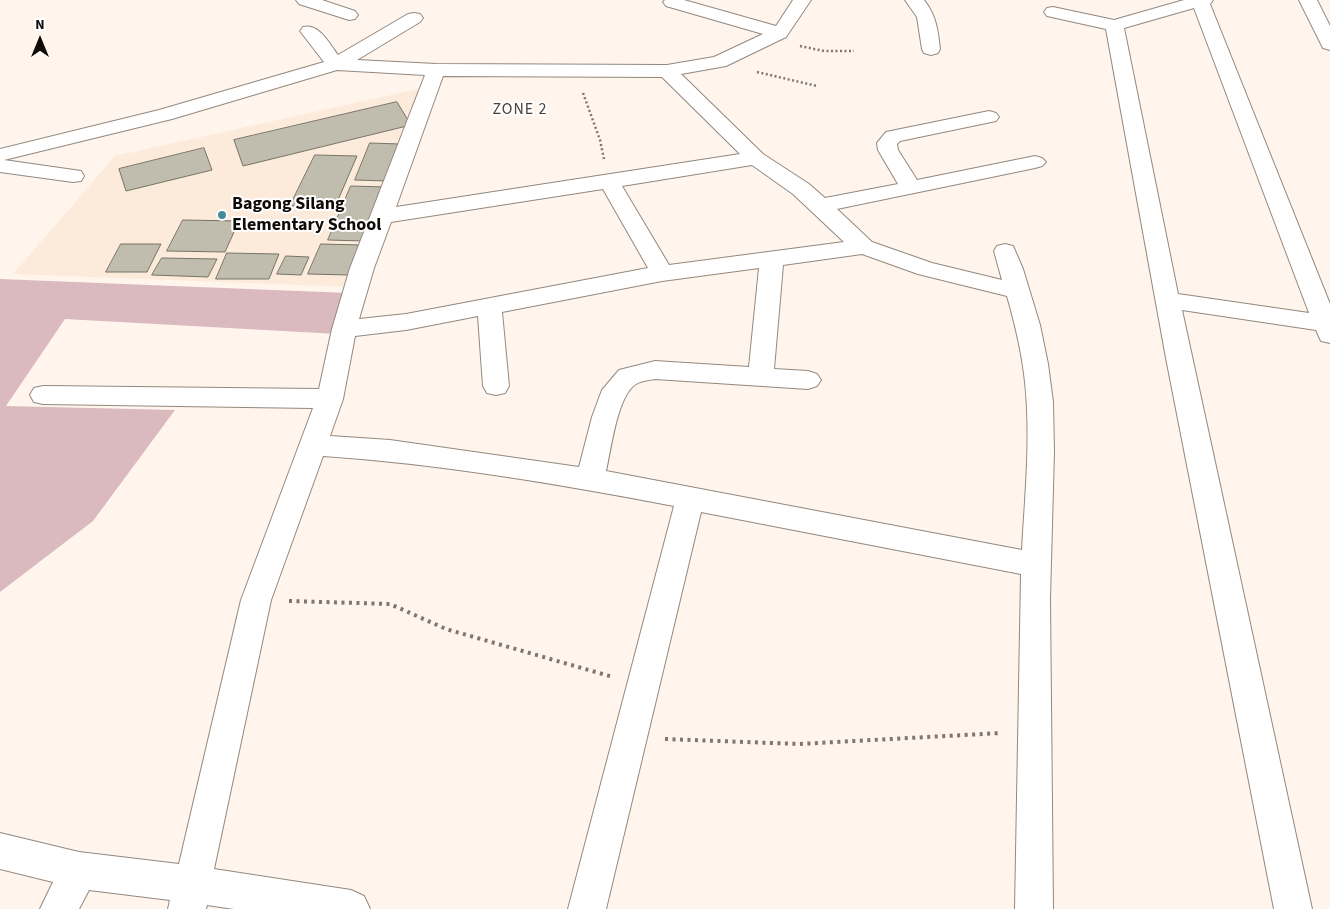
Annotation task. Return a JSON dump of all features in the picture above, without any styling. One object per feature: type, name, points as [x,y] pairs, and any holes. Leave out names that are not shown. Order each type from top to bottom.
[{"type":"street","points":[[306,0],[349,15]]},
{"type":"street","points":[[309,31],[336,64],[436,70],[666,71],[719,62],[777,35],[802,0]]},
{"type":"street","points":[[914,0],[921,6],[927,18],[931,49]]},
{"type":"street","points":[[1053,12],[1114,26],[1202,0],[1329,327]]},
{"type":"street","points":[[1308,0],[1330,44]]},
{"type":"street","points":[[672,2],[777,35]]},
{"type":"street","points":[[0,155],[165,116],[336,64],[414,18]]},
{"type":"street","points":[[1114,26],[1168,300],[1293,909]]},
{"type":"street","points":[[191,896],[256,600],[330,399],[344,329],[362,268],[436,70]]},
{"type":"street","points":[[666,71],[756,158],[822,206],[864,248],[926,269],[1018,290]]},
{"type":"street","points":[[911,187],[888,150],[887,143],[893,136],[989,117]]},
{"type":"street","points":[[382,216],[756,158]]},
{"type":"street","points":[[822,206],[1035,162]]},
{"type":"street","points":[[0,166],[73,176]]},
{"type":"street","points":[[609,181],[662,273]]},
{"type":"street","points":[[344,329],[406,322],[662,273],[864,248]]},
{"type":"street","points":[[1005,251],[1018,290],[1035,363],[1040,401],[1041,487],[1036,565],[1034,731],[1034,909]]},
{"type":"street","points":[[761,376],[772,259]]},
{"type":"street","points":[[1168,300],[1329,327]]},
{"type":"street","points":[[489,307],[496,386]]},
{"type":"street","points":[[590,479],[605,417],[615,390],[628,376],[655,370],[808,380]]},
{"type":"street","points":[[43,395],[330,399]]},
{"type":"street","points":[[314,445],[390,450],[590,479],[1036,565]]},
{"type":"street","points":[[587,909],[690,499]]},
{"type":"street","points":[[0,850],[191,896],[351,909]]},
{"type":"street","points":[[58,909],[79,870]]},
{"type":"path","points":[[777,35],[804,47],[824,51],[854,51]]},
{"type":"path","points":[[719,62],[817,86]]},
{"type":"path","points":[[579,70],[584,95],[600,140],[609,181]]},
{"type":"path","points":[[256,600],[390,604],[446,629],[644,686]]},
{"type":"path","points":[[629,737],[799,744],[1034,731]]},
{"type":"shaded area","name":"Bagong Silang Elementary School","points":[[427,87],[352,287],[13,274],[115,156]]},
{"type":"shaded area","points":[[0,279],[348,293],[337,334],[65,319],[6,406],[175,410],[93,521],[0,592]]},
{"type":"building","points":[[397,102],[411,125],[243,166],[234,140]]},
{"type":"building","points":[[370,143],[400,144],[387,181],[355,180]]},
{"type":"building","points":[[204,148],[212,170],[126,191],[119,169]]},
{"type":"building","points":[[315,155],[357,156],[335,207],[290,206]]},
{"type":"building","points":[[351,186],[385,187],[364,241],[328,240]]},
{"type":"building","points":[[183,220],[239,221],[225,252],[167,251]]},
{"type":"building","points":[[121,244],[161,244],[147,272],[106,272]]},
{"type":"building","points":[[321,244],[361,245],[349,275],[308,274]]},
{"type":"building","points":[[227,253],[279,254],[269,279],[216,279]]},
{"type":"building","points":[[286,256],[309,257],[301,275],[277,274]]},
{"type":"building","points":[[162,258],[217,259],[208,277],[152,275]]},
{"type":"place","name":"Bagong Silang Elementary School","points":[[222,215]]},
{"type":"district","name":"ZONE 2","points":[[520,110]]}]
